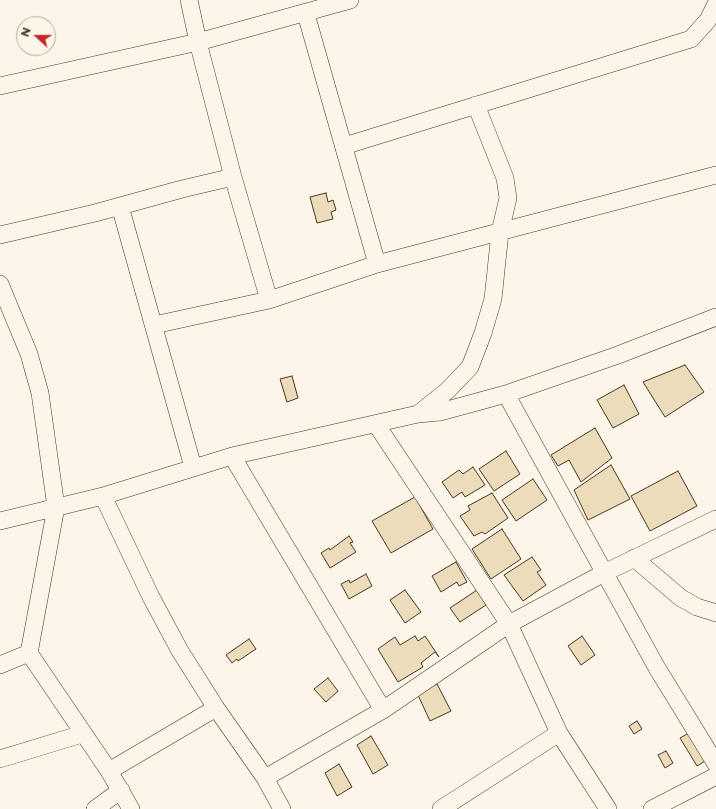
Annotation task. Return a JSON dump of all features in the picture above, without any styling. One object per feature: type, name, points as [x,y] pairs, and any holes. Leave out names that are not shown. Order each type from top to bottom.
[{"type":"street","points":[[189,0],[198,42],[233,177],[269,300]]},
{"type":"street","points":[[0,86],[198,42],[306,14],[350,0]]},
{"type":"street","points":[[344,146],[691,39],[708,20],[716,4]]},
{"type":"street","points":[[306,14],[377,264]]},
{"type":"street","points":[[418,414],[447,391],[470,367],[483,333],[493,299],[500,232],[508,198],[505,178],[476,105]]},
{"type":"street","points":[[154,325],[269,300],[377,264],[716,175]]},
{"type":"street","points":[[0,234],[120,206],[233,177]]},
{"type":"street","points":[[120,206],[193,467]]},
{"type":"street","points":[[0,284],[29,354],[40,393],[56,508],[30,653],[82,734],[109,771],[132,809]]},
{"type":"street","points":[[0,521],[103,496],[232,456],[418,414],[440,412],[506,394],[618,355],[716,317]]},
{"type":"street","points":[[506,394],[657,668],[716,764]]},
{"type":"street","points":[[376,424],[509,624],[559,733],[608,809]]},
{"type":"street","points":[[232,456],[383,710]]},
{"type":"street","points":[[103,496],[151,597],[180,651],[216,708],[265,778],[282,809]]},
{"type":"street","points":[[265,778],[383,710],[509,624],[604,573],[716,519]]},
{"type":"street","points":[[634,558],[681,598],[697,607],[716,613]]},
{"type":"street","points":[[0,665],[30,653]]},
{"type":"street","points":[[109,771],[216,708]]},
{"type":"street","points":[[441,809],[559,733]]},
{"type":"street","points":[[0,759],[82,734]]},
{"type":"street","points":[[652,809],[716,776]]},
{"type":"street","points":[[95,809],[121,790]]},
{"type":"building","points":[[326,193],[328,202],[333,200],[336,210],[331,212],[333,219],[317,223],[310,197]]},
{"type":"building","points":[[685,365],[704,392],[665,417],[643,382]]},
{"type":"building","points":[[292,376],[298,398],[287,402],[280,379]]},
{"type":"building","points":[[624,385],[639,414],[613,428],[597,400]]},
{"type":"building","points":[[595,428],[612,458],[581,482],[569,460],[558,466],[551,455]]},
{"type":"building","points":[[506,451],[520,474],[494,491],[479,469]]},
{"type":"building","points":[[611,465],[630,499],[588,520],[574,490]]},
{"type":"building","points":[[473,467],[485,485],[465,497],[462,492],[453,498],[442,482],[459,470],[463,474]]},
{"type":"building","points":[[678,471],[697,506],[650,531],[631,496]]},
{"type":"building","points":[[533,479],[547,500],[516,521],[502,500]]},
{"type":"building","points":[[492,493],[508,518],[485,534],[482,532],[474,536],[460,516],[470,510],[468,506]]},
{"type":"building","points":[[415,497],[433,529],[391,553],[372,521]]},
{"type":"building","points":[[502,529],[521,559],[491,579],[472,549]]},
{"type":"building","points":[[349,536],[353,542],[350,543],[356,552],[330,568],[321,553],[329,548],[330,550]]},
{"type":"building","points":[[532,557],[541,570],[537,572],[546,585],[523,601],[504,575]]},
{"type":"building","points":[[456,562],[467,582],[459,586],[457,582],[441,592],[432,576]]},
{"type":"building","points":[[366,574],[372,586],[349,599],[341,584],[349,580],[350,583]]},
{"type":"building","points":[[405,590],[421,612],[405,623],[390,600]]},
{"type":"building","points":[[477,590],[486,605],[460,622],[450,608]]},
{"type":"building","points":[[415,636],[418,641],[425,636],[439,657],[435,652],[421,663],[423,667],[398,682],[378,649],[395,637],[400,645]]},
{"type":"building","points":[[582,636],[595,655],[581,665],[568,646]]},
{"type":"building","points":[[249,639],[256,649],[238,661],[237,659],[232,663],[226,655]]},
{"type":"building","points":[[328,678],[338,691],[326,702],[314,689]]},
{"type":"building","points":[[437,684],[451,711],[430,721],[417,693]]},
{"type":"building","points":[[637,721],[642,729],[634,734],[629,726]]},
{"type":"building","points":[[694,730],[710,758],[697,766],[680,738]]},
{"type":"building","points":[[371,736],[388,765],[373,774],[357,745]]},
{"type":"building","points":[[666,751],[673,763],[665,768],[658,755]]},
{"type":"building","points":[[339,764],[352,787],[337,796],[325,773]]}]
